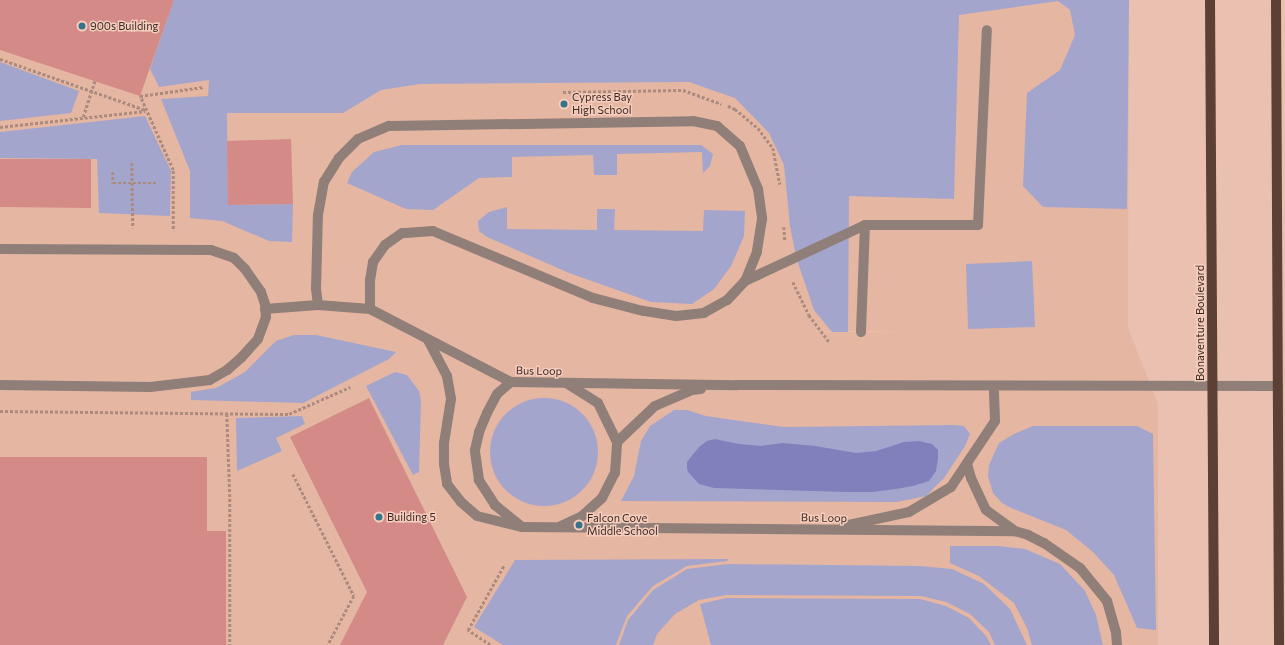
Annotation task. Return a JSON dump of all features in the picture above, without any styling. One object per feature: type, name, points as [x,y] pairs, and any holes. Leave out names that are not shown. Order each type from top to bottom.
[{"type":"main road","name":"Bonaventure Boulevard","points":[[1210,0],[1214,645]]},
{"type":"main road","points":[[1276,0],[1279,645]]},
{"type":"lane","points":[[745,281],[865,224],[978,224],[987,30]]},
{"type":"lane","points":[[318,305],[316,289],[318,215],[324,182],[339,158],[358,139],[389,126],[693,120],[717,126],[740,146],[758,189],[762,220],[757,252],[745,281],[727,300],[704,313],[676,316],[643,311],[593,298],[433,231],[402,233],[385,245],[373,262],[370,280],[370,309]]},
{"type":"lane","points":[[861,332],[865,224]]},
{"type":"lane","points":[[0,249],[211,250],[234,258],[245,269],[261,292],[266,309],[266,317],[258,339],[242,358],[227,370],[210,380],[150,387],[0,385]]},
{"type":"lane","points":[[266,309],[318,305],[370,309],[511,382]]},
{"type":"lane","points":[[428,340],[447,376],[452,399],[444,443],[444,464],[447,484],[461,502],[477,516],[522,527]]},
{"type":"lane","name":"Bus Loop","points":[[1015,532],[522,527],[496,505],[478,480],[475,450],[479,432],[490,407],[497,394],[511,382],[737,385],[1278,386]]},
{"type":"lane","points":[[557,527],[582,516],[602,498],[615,473],[617,442],[598,403],[566,383]]},
{"type":"lane","points":[[617,442],[655,406],[692,390],[737,385]]},
{"type":"lane","points":[[825,530],[909,512],[951,487],[995,421],[994,386]]},
{"type":"lane","points":[[967,464],[971,478],[986,510],[1015,532],[1028,535],[1044,543],[1080,568],[1107,601],[1116,633],[1117,645]]},
{"type":"path","points":[[0,59],[146,110]]},
{"type":"path","points":[[83,118],[95,82]]},
{"type":"path","points":[[173,229],[173,170],[140,96],[203,86]]},
{"type":"path","points":[[0,127],[146,110]]},
{"type":"path","points":[[132,163],[133,228]]},
{"type":"path","points":[[113,172],[113,183],[156,183]]},
{"type":"path","points":[[0,411],[289,414],[350,387]]},
{"type":"path","points":[[227,414],[230,494],[230,645]]},
{"type":"path","points":[[293,474],[354,596],[328,645]]},
{"type":"path","points":[[490,645],[468,630],[504,566]]},
{"type":"shaded area","points":[[0,0],[1129,0],[1128,328],[1158,404],[1158,645],[0,645]],"holes":[[[813,331],[946,332],[832,332]]]},
{"type":"shaded area","points":[[168,0],[1129,0],[1127,209],[1043,207],[1023,186],[1027,93],[1060,70],[1075,35],[1070,10],[1058,1],[959,15],[954,199],[849,196],[848,332],[832,332],[814,310],[796,257],[790,226],[784,165],[769,133],[735,98],[689,82],[420,84],[381,90],[343,113],[227,113],[228,205],[293,204],[292,242],[269,241],[222,221],[190,218],[190,171],[161,99],[208,96],[209,80],[159,87],[150,69],[173,2]]},
{"type":"shaded area","points":[[0,62],[79,91],[71,113],[0,121]]},
{"type":"shaded area","points":[[145,116],[171,171],[170,216],[99,213],[97,159],[0,158],[0,132]]},
{"type":"shaded area","points":[[402,145],[701,145],[713,154],[710,166],[703,173],[702,152],[617,154],[617,175],[594,175],[593,155],[512,157],[512,177],[479,178],[433,210],[406,209],[347,183],[352,172],[374,152]]},
{"type":"shaded area","points":[[507,207],[507,229],[597,230],[597,209],[615,209],[614,230],[703,231],[704,210],[745,211],[744,236],[731,266],[714,289],[692,304],[651,302],[569,273],[487,237],[479,231],[478,221],[489,212]]},
{"type":"shaded area","points":[[1032,261],[1035,327],[968,329],[966,264]]},
{"type":"shaded area","points":[[294,335],[316,335],[396,352],[389,359],[303,403],[191,400],[191,392],[216,388],[245,372],[276,341]]},
{"type":"shaded area","points":[[395,372],[407,375],[419,391],[421,400],[419,472],[413,475],[366,386]]},
{"type":"shaded area","points":[[544,398],[565,402],[582,414],[594,431],[598,452],[594,473],[582,490],[565,502],[544,506],[523,502],[506,490],[494,473],[490,452],[494,431],[506,414],[523,402]]},
{"type":"shaded area","points":[[674,410],[687,410],[706,416],[784,427],[953,425],[964,426],[970,434],[965,446],[944,478],[926,496],[897,502],[621,501],[634,476],[641,441],[650,426]]},
{"type":"shaded area","points":[[302,416],[305,424],[276,438],[282,451],[237,471],[236,418]]},
{"type":"shaded area","points":[[1033,426],[1137,426],[1153,434],[1156,630],[1137,628],[1114,575],[1093,552],[1066,530],[1011,508],[1002,503],[993,493],[988,476],[989,465],[999,443],[1014,434]]},
{"type":"shaded area","points":[[715,439],[739,444],[761,446],[783,443],[815,446],[856,453],[876,451],[904,442],[919,441],[932,444],[938,450],[938,459],[936,471],[929,481],[896,489],[872,492],[848,492],[714,488],[699,484],[688,472],[687,462],[699,447],[707,441]]},
{"type":"shaded area","points":[[950,546],[998,546],[1025,549],[1060,564],[1085,591],[1096,615],[1103,645],[1032,645],[1027,628],[1014,603],[979,576],[950,563]]},
{"type":"shaded area","points":[[728,559],[727,561],[687,566],[653,586],[627,616],[616,645],[503,645],[474,627],[515,560]]},
{"type":"shaded area","points":[[728,564],[920,566],[952,569],[984,584],[1010,609],[1027,645],[995,645],[989,632],[970,614],[946,602],[921,596],[726,595],[699,600],[675,614],[657,634],[653,645],[619,645],[628,620],[653,590],[687,569]]},
{"type":"shaded area","points":[[726,598],[920,599],[946,606],[969,618],[986,636],[991,645],[711,645],[700,604]]},
{"type":"building","name":"900s Building","points":[[0,0],[174,0],[140,96],[0,50]]},
{"type":"building","points":[[291,139],[293,204],[228,205],[227,141]]},
{"type":"building","points":[[0,159],[91,159],[91,208],[0,207]]},
{"type":"building","name":"Building 5","points":[[369,398],[467,597],[443,645],[340,645],[367,592],[290,437]]},
{"type":"building","points":[[0,457],[207,457],[207,531],[226,531],[226,645],[0,645]]},
{"type":"place","name":"900s Building","points":[[82,26]]},
{"type":"place","name":"Cypress Bay High School","points":[[564,104]]},
{"type":"place","name":"Building 5","points":[[379,517]]},
{"type":"place","name":"Falcon Cove Middle School","points":[[579,525]]}]
